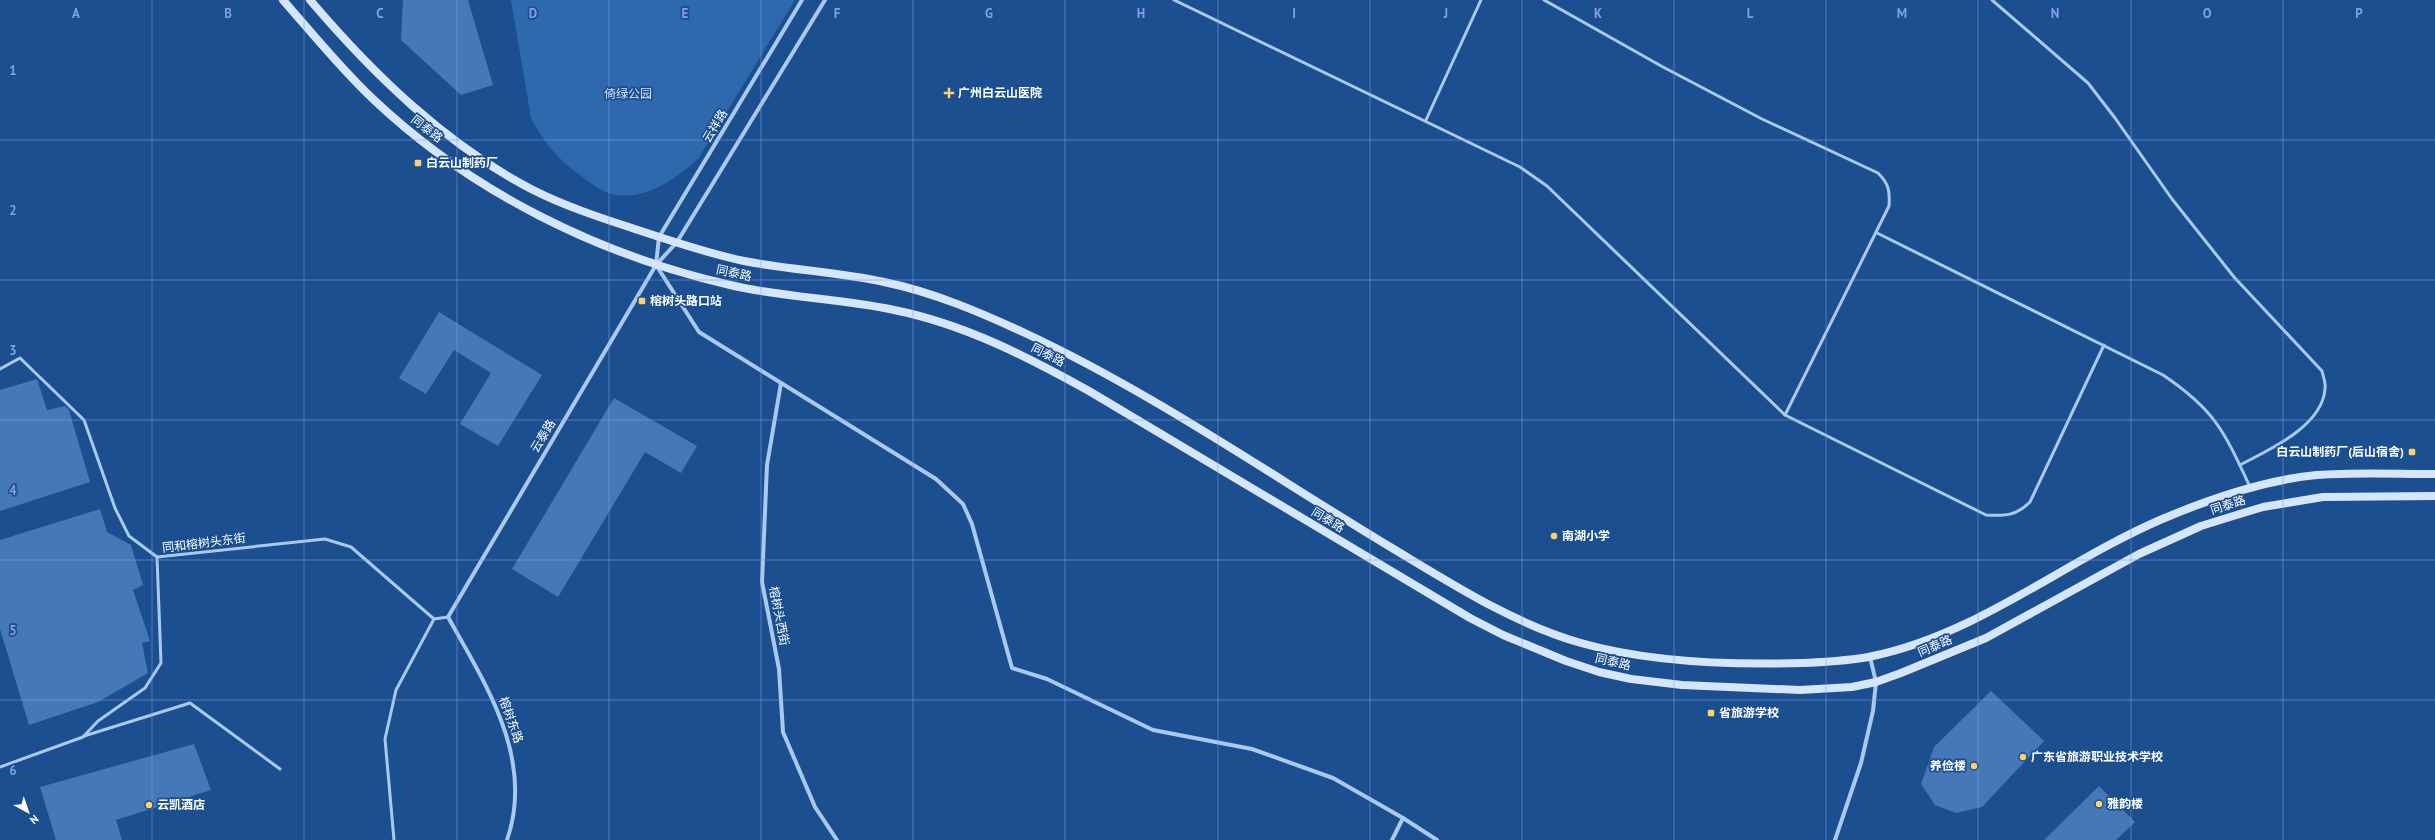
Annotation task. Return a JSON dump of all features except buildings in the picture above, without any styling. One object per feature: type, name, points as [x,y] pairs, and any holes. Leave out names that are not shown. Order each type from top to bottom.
[{"type":"main road","name":"同泰路","points":[[283,0],[372,98],[430,147],[462,170],[560,226],[656,265],[740,288],[896,310],[947,324],[987,340],[1055,372],[1090,391],[1438,600],[1503,635],[1566,662],[1599,672],[1631,679],[1682,685],[1800,690],[1852,687],[1876,682],[1986,638],[2139,554],[2174,538],[2230,517],[2263,507],[2323,496],[2435,496]]},
{"type":"main road","name":"同泰路","points":[[310,0],[339,34],[385,80],[470,150],[528,187],[556,200],[659,237],[747,261],[865,278],[910,288],[1025,333],[1125,385],[1447,581],[1501,610],[1556,635],[1609,650],[1697,660],[1798,663],[1870,657],[1914,644],[1977,618],[2153,523],[2213,500],[2250,489],[2315,475],[2435,474]]},
{"type":"street","name":"云祥路","points":[[656,265],[659,237],[802,0]]},
{"type":"street","points":[[825,0],[677,242],[656,265],[699,332],[936,479],[963,504],[972,524],[994,597],[1012,668],[1047,679],[1152,730],[1252,749],[1333,778],[1403,818],[1437,840]]},
{"type":"street","name":"云泰路","points":[[448,617],[656,265]]},
{"type":"street","name":"榕树头西街","points":[[781,383],[767,465],[762,582],[779,669],[783,732],[814,807],[837,840]]},
{"type":"street","name":"榕树东路","points":[[448,617],[494,701],[512,755],[515,783],[514,805],[507,840]]},
{"type":"street","points":[[1835,840],[1861,763],[1873,711],[1876,682],[1870,657]]},
{"type":"street","points":[[1392,840],[1403,818]]},
{"type":"lane","points":[[1174,0],[1426,120],[1520,168],[1547,186],[1785,416],[1986,515],[2006,517],[2021,511],[2030,502],[2104,345]]},
{"type":"lane","points":[[1426,120],[1481,0]]},
{"type":"lane","points":[[1544,0],[1663,67],[1762,119],[1878,173],[1887,181],[1890,190],[1889,206],[1877,233],[1785,416]]},
{"type":"lane","points":[[1992,0],[2088,83],[2115,118],[2172,199],[2234,277],[2289,338],[2322,371],[2325,388],[2322,402],[2305,426],[2276,445],[2240,465]]},
{"type":"lane","points":[[1877,233],[2163,375],[2190,393],[2214,417],[2233,449],[2250,489]]},
{"type":"lane","name":"同和榕树头东街","points":[[0,369],[20,358],[84,420],[115,508],[129,536],[156,557],[325,539],[351,547],[434,619]]},
{"type":"lane","points":[[83,737],[98,721],[145,688],[161,664],[156,557]]},
{"type":"lane","points":[[394,840],[385,739],[396,690],[434,619],[448,617]]},
{"type":"lane","points":[[0,767],[83,737],[190,702],[280,769]]},
{"type":"green space","name":"倚绿公园","points":[[511,0],[795,0],[698,159],[669,181],[658,187],[647,192],[623,196],[603,191],[572,169],[552,150],[531,118]]},
{"type":"place","name":"广州白云山医院","points":[[949,93]]},
{"type":"place","name":"白云山制药厂","points":[[418,163]]},
{"type":"place","name":"榕树头路口站","points":[[642,301]]},
{"type":"place","name":"白云山制药厂(后山宿舍)","points":[[2412,452]]},
{"type":"place","name":"南湖小学","points":[[1554,536]]},
{"type":"place","name":"省旅游学校","points":[[1711,713]]},
{"type":"place","name":"广东省旅游职业技术学校","points":[[2023,757]]},
{"type":"place","name":"养俭楼","points":[[1974,766]]},
{"type":"place","name":"雅韵楼","points":[[2099,804]]},
{"type":"place","name":"云凯酒店","points":[[149,805]]}]
